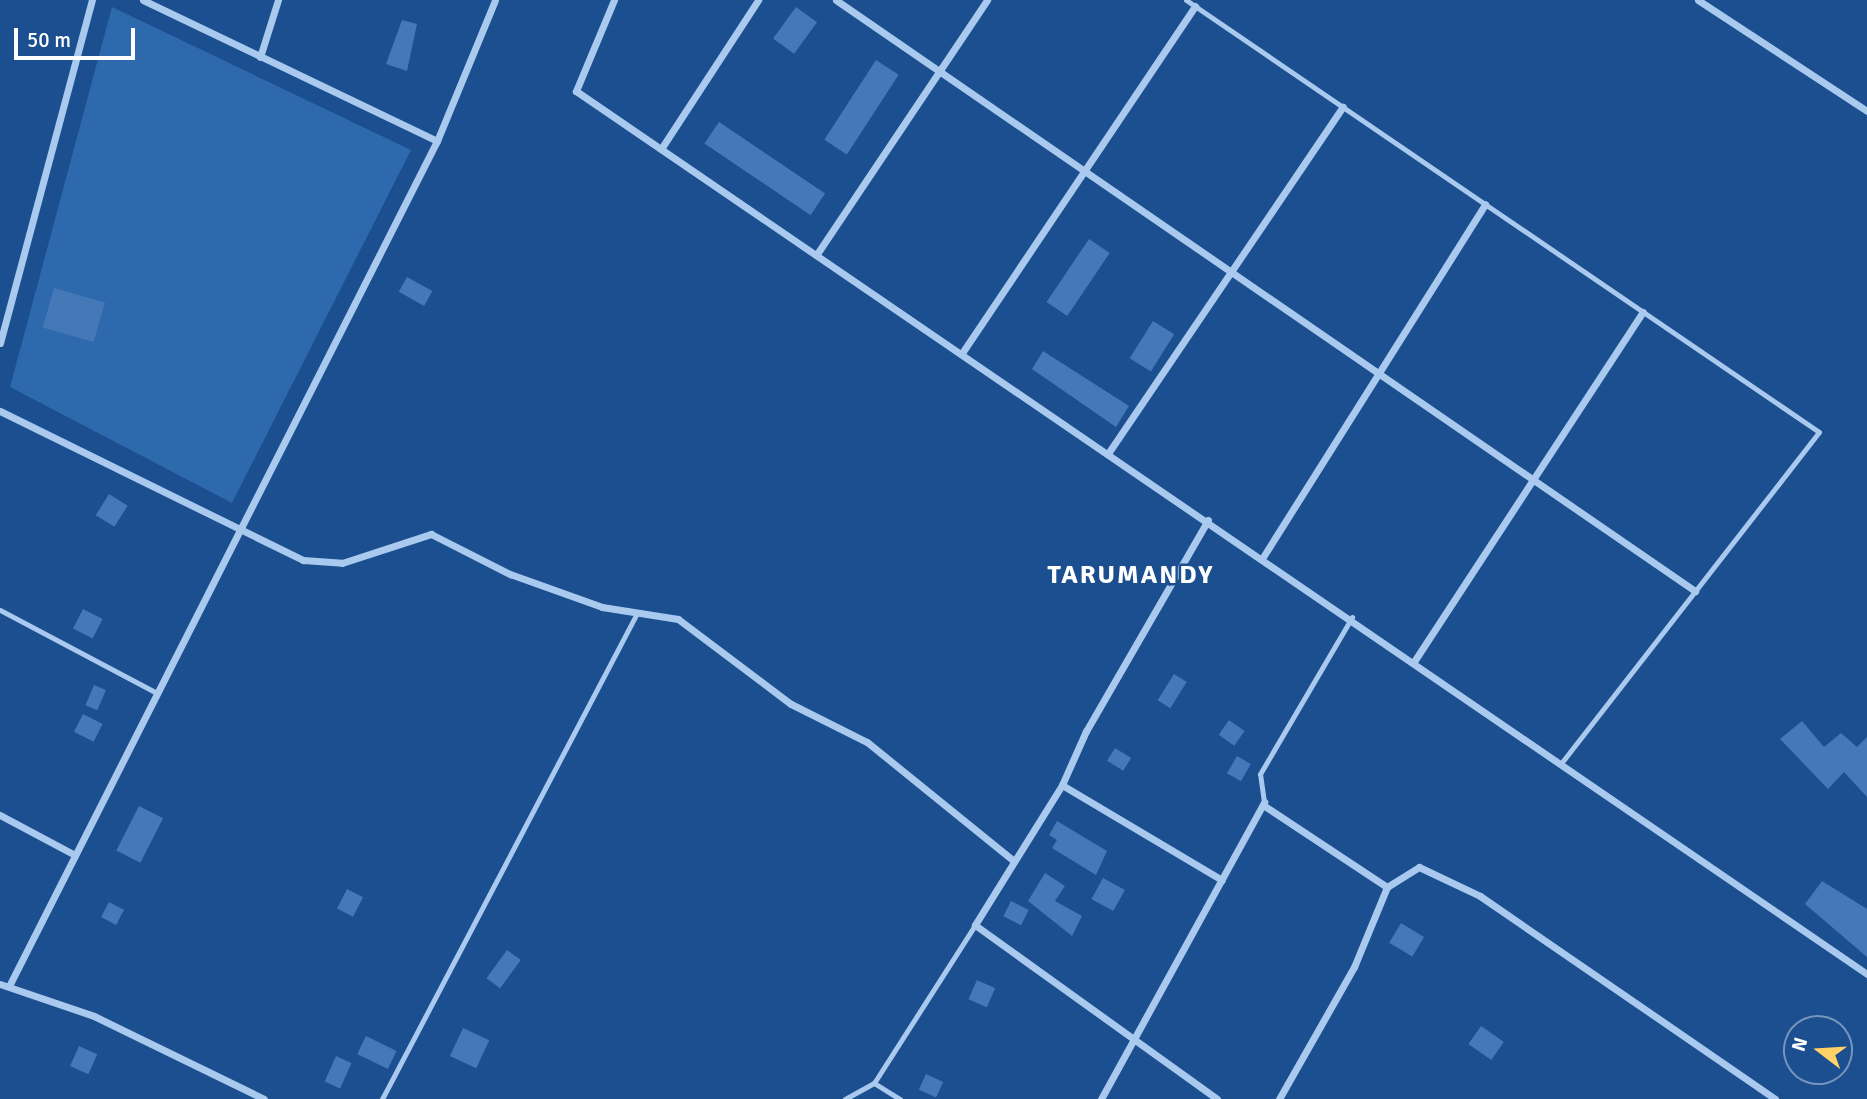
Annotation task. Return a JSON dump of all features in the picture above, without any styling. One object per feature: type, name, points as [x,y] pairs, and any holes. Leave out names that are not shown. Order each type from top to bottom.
[{"type":"street","points":[[0,344],[92,0]]},
{"type":"street","points":[[143,0],[437,141]]},
{"type":"street","points":[[260,57],[278,0]]},
{"type":"street","points":[[264,1099],[94,1016],[4,985],[75,855],[437,141],[495,0]]},
{"type":"street","points":[[614,0],[576,91],[1563,761],[1867,974]]},
{"type":"street","points":[[661,149],[758,0]]},
{"type":"street","points":[[836,0],[1695,591]]},
{"type":"street","points":[[817,254],[987,0]]},
{"type":"street","points":[[1698,0],[1867,111]]},
{"type":"street","points":[[962,353],[1195,6]]},
{"type":"street","points":[[1108,452],[1343,107]]},
{"type":"street","points":[[1263,557],[1485,204]]},
{"type":"street","points":[[1415,660],[1643,312]]},
{"type":"street","points":[[0,411],[240,529],[324,564],[431,534],[510,574],[637,613],[678,619],[791,704],[867,742],[1014,861]]},
{"type":"street","points":[[1208,520],[1086,731],[1062,785],[975,925],[1217,1099]]},
{"type":"street","points":[[1062,785],[1222,880]]},
{"type":"street","points":[[1101,1099],[1263,803],[1387,887]]},
{"type":"street","points":[[0,815],[75,855]]},
{"type":"street","points":[[1279,1099],[1354,967],[1387,887],[1419,867],[1480,896],[1775,1099]]},
{"type":"lane","points":[[1186,0],[1819,432],[1563,761]]},
{"type":"lane","points":[[0,610],[157,693]]},
{"type":"lane","points":[[382,1099],[637,613]]},
{"type":"lane","points":[[1263,803],[1260,774],[1352,617]]},
{"type":"lane","points":[[845,1099],[874,1083],[975,925]]},
{"type":"lane","points":[[874,1083],[900,1099]]},
{"type":"shaded area","points":[[112,7],[411,150],[232,503],[10,387]]},
{"type":"building","points":[[796,7],[817,22],[794,54],[773,39]]},
{"type":"building","points":[[402,20],[417,24],[407,71],[386,64]]},
{"type":"building","points":[[876,60],[899,75],[847,154],[824,140]]},
{"type":"building","points":[[719,122],[825,194],[811,215],[704,144]]},
{"type":"building","points":[[1089,239],[1110,253],[1067,316],[1047,302]]},
{"type":"building","points":[[407,277],[432,291],[424,306],[399,292]]},
{"type":"building","points":[[54,288],[105,303],[94,342],[43,327]]},
{"type":"building","points":[[1153,321],[1174,334],[1151,372],[1130,358]]},
{"type":"building","points":[[1043,351],[1129,406],[1116,427],[1032,369]]},
{"type":"building","points":[[109,494],[128,506],[114,527],[96,515]]},
{"type":"building","points":[[83,609],[103,619],[93,639],[73,629]]},
{"type":"building","points":[[1174,674],[1187,682],[1170,708],[1158,700]]},
{"type":"building","points":[[94,685],[106,690],[97,710],[85,705]]},
{"type":"building","points":[[83,714],[103,724],[94,742],[74,732]]},
{"type":"building","points":[[1229,720],[1245,731],[1234,746],[1219,735]]},
{"type":"building","points":[[1802,721],[1824,747],[1841,733],[1857,747],[1867,737],[1867,797],[1844,772],[1828,789],[1780,739]]},
{"type":"building","points":[[1115,748],[1131,758],[1123,771],[1107,761]]},
{"type":"building","points":[[1237,756],[1251,764],[1241,781],[1227,773]]},
{"type":"building","points":[[139,806],[163,818],[140,863],[116,851]]},
{"type":"building","points":[[1057,821],[1107,851],[1096,875],[1052,848],[1057,840],[1049,835]]},
{"type":"building","points":[[1045,873],[1065,886],[1055,901],[1082,916],[1072,936],[1028,901]]},
{"type":"building","points":[[1103,878],[1125,890],[1113,911],[1091,899]]},
{"type":"building","points":[[1822,881],[1867,909],[1867,957],[1805,904]]},
{"type":"building","points":[[347,889],[363,897],[353,917],[337,909]]},
{"type":"building","points":[[1011,901],[1029,910],[1021,925],[1003,916]]},
{"type":"building","points":[[109,902],[124,910],[116,925],[101,917]]},
{"type":"building","points":[[1401,923],[1424,937],[1412,957],[1389,943]]},
{"type":"building","points":[[507,950],[521,960],[500,988],[486,978]]},
{"type":"building","points":[[977,980],[995,988],[987,1007],[968,999]]},
{"type":"building","points":[[1481,1026],[1504,1042],[1491,1060],[1468,1044]]},
{"type":"building","points":[[463,1028],[489,1040],[476,1068],[450,1056]]},
{"type":"building","points":[[366,1036],[397,1051],[388,1069],[357,1054]]},
{"type":"building","points":[[79,1046],[97,1054],[88,1074],[70,1066]]},
{"type":"building","points":[[336,1056],[352,1063],[340,1088],[325,1082]]},
{"type":"building","points":[[926,1074],[943,1082],[936,1097],[919,1089]]},
{"type":"district","name":"TARUMANDY","points":[[1131,576]]}]
